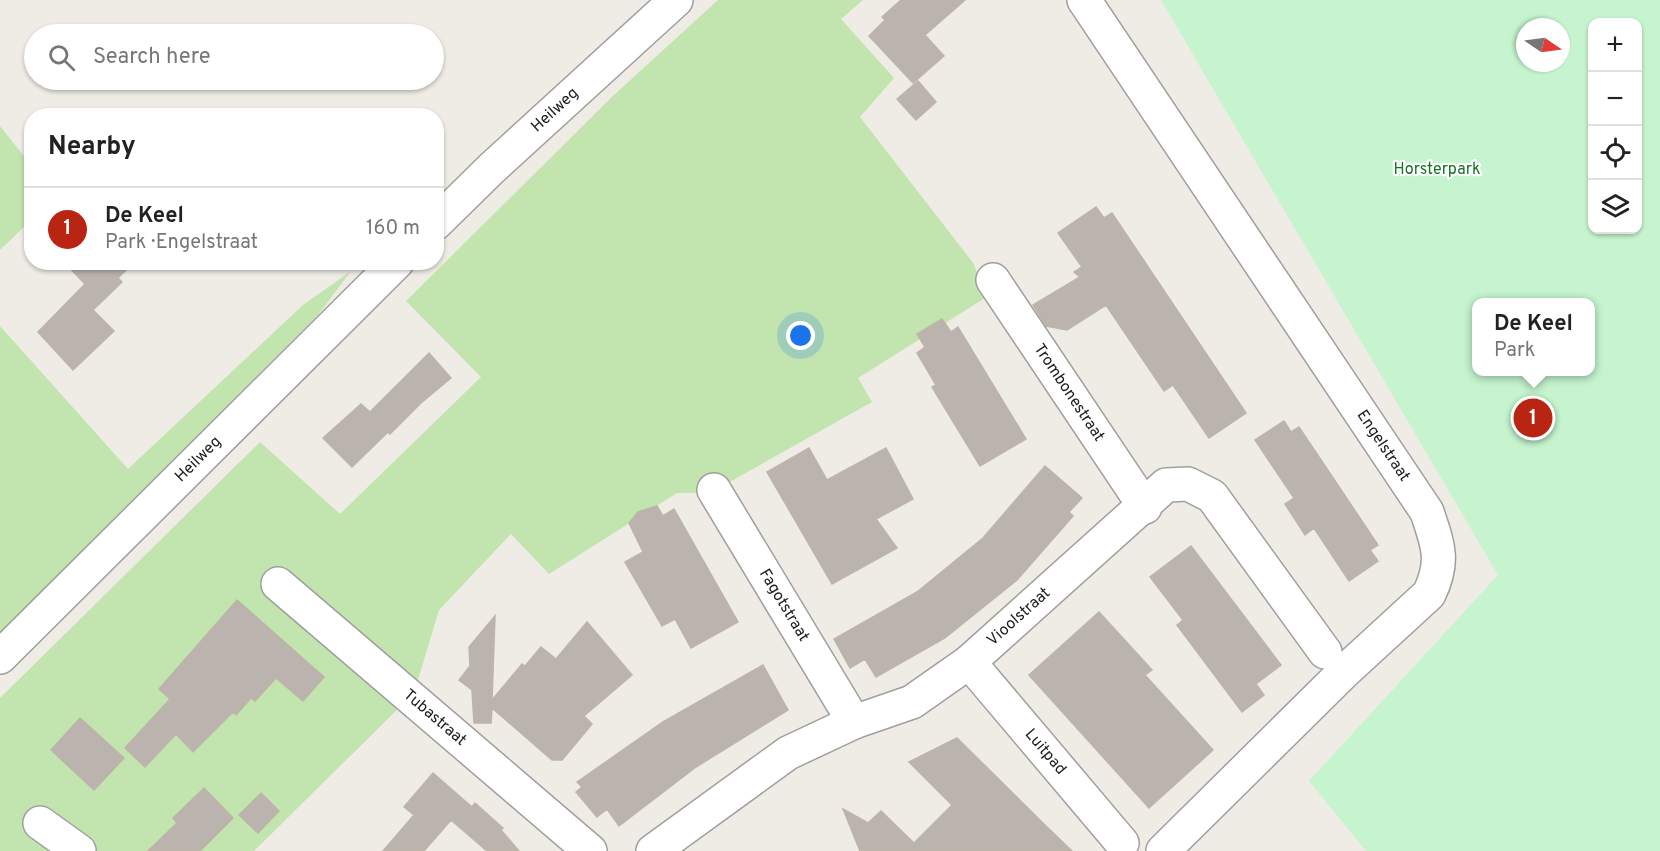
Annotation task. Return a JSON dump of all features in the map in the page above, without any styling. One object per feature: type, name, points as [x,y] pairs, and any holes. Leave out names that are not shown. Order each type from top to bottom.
[{"type":"street","name":"Heilweg","points":[[444,215],[492,168],[676,0]]},
{"type":"street","name":"Engelstraat","points":[[1084,0],[1427,512],[1440,552],[1437,577],[1429,594],[1344,672],[1163,851]]},
{"type":"street","name":"Heilweg","points":[[0,657],[389,270]]},
{"type":"street","name":"Trombonestraat","points":[[993,280],[1145,507]]},
{"type":"street","name":"Vioolstraat","points":[[653,851],[788,753],[854,722],[912,702],[969,662],[1145,507],[1166,485],[1188,484],[1212,496],[1325,652]]},
{"type":"street","name":"Fagotstraat","points":[[714,490],[854,722]]},
{"type":"street","name":"Tubastraat","points":[[278,584],[590,851]]},
{"type":"street","name":"Luitpad","points":[[969,662],[1122,843]]},
{"type":"street","points":[[40,823],[79,851]]},
{"type":"green space","points":[[718,0],[863,0],[841,19],[894,78],[860,117],[974,264],[985,298],[858,378],[872,402],[710,493],[677,493],[549,574],[511,534],[439,610],[414,693],[254,851],[0,851],[0,698],[260,442],[340,514],[481,377],[406,301],[437,270],[444,270],[444,263],[614,95]]},
{"type":"green space","name":"Horsterpark","points":[[1161,0],[1660,0],[1660,851],[1366,851],[1309,781],[1498,575]]},
{"type":"green space","points":[[0,126],[24,156],[24,227],[0,250]]},
{"type":"green space","points":[[351,271],[318,315],[0,634],[0,326],[128,469],[303,305]]},
{"type":"building","points":[[901,0],[965,0],[925,35],[944,56],[913,83],[869,36],[885,20],[882,17]]},
{"type":"building","points":[[918,81],[936,102],[916,120],[897,99]]},
{"type":"building","points":[[1096,207],[1104,218],[1112,213],[1246,413],[1209,438],[1173,385],[1164,391],[1106,305],[1067,330],[1046,326],[1033,305],[1080,277],[1074,272],[1082,267],[1058,233]]},
{"type":"building","points":[[72,270],[126,270],[118,278],[122,282],[93,310],[114,331],[73,370],[38,332],[85,284]]},
{"type":"building","points":[[942,319],[951,332],[958,327],[1026,439],[980,466],[932,387],[936,385],[917,353],[925,347],[917,334]]},
{"type":"building","points":[[429,353],[451,378],[421,403],[390,434],[388,432],[352,467],[323,438],[361,404],[370,412]]},
{"type":"building","points":[[1284,421],[1291,432],[1299,427],[1378,545],[1370,550],[1378,561],[1349,581],[1314,528],[1305,535],[1285,504],[1294,498],[1255,440]]},
{"type":"building","points":[[809,448],[827,480],[886,448],[913,499],[876,519],[897,548],[832,584],[767,472]]},
{"type":"building","points":[[1045,466],[1082,498],[1069,512],[1073,516],[1017,580],[945,638],[876,677],[865,659],[850,668],[834,639],[917,592],[983,538]]},
{"type":"building","points":[[657,506],[663,516],[674,509],[738,622],[691,648],[675,619],[662,626],[625,562],[643,552],[629,523],[638,512]]},
{"type":"building","points":[[1191,546],[1281,665],[1256,684],[1264,695],[1242,712],[1177,625],[1183,620],[1150,577]]},
{"type":"building","points":[[237,600],[324,677],[303,701],[276,678],[255,701],[251,698],[236,715],[233,712],[193,752],[176,734],[145,767],[125,748],[170,699],[159,689]]},
{"type":"building","points":[[1099,612],[1152,670],[1145,675],[1213,750],[1149,808],[1029,675]]},
{"type":"building","points":[[495,616],[492,700],[522,664],[525,666],[541,647],[556,659],[587,622],[632,675],[584,716],[592,724],[562,760],[552,760],[492,708],[491,723],[474,723],[472,690],[459,680],[470,666],[469,647]]},
{"type":"building","points":[[763,665],[788,710],[696,767],[619,826],[607,809],[597,817],[576,792],[582,787],[577,782],[663,722]]},
{"type":"building","points":[[80,718],[124,758],[94,790],[51,750]]},
{"type":"building","points":[[957,738],[1072,851],[860,851],[843,809],[868,823],[881,811],[914,843],[952,805],[909,762]]},
{"type":"building","points":[[433,773],[472,807],[475,803],[503,828],[501,830],[519,851],[487,851],[451,820],[424,851],[383,851],[414,815],[404,807]]},
{"type":"building","points":[[204,788],[233,818],[200,851],[148,851],[177,823],[173,818]]},
{"type":"building","points":[[261,793],[279,811],[258,833],[239,815]]},
{"type":"place","name":"De Keel","points":[[1533,418]]}]
